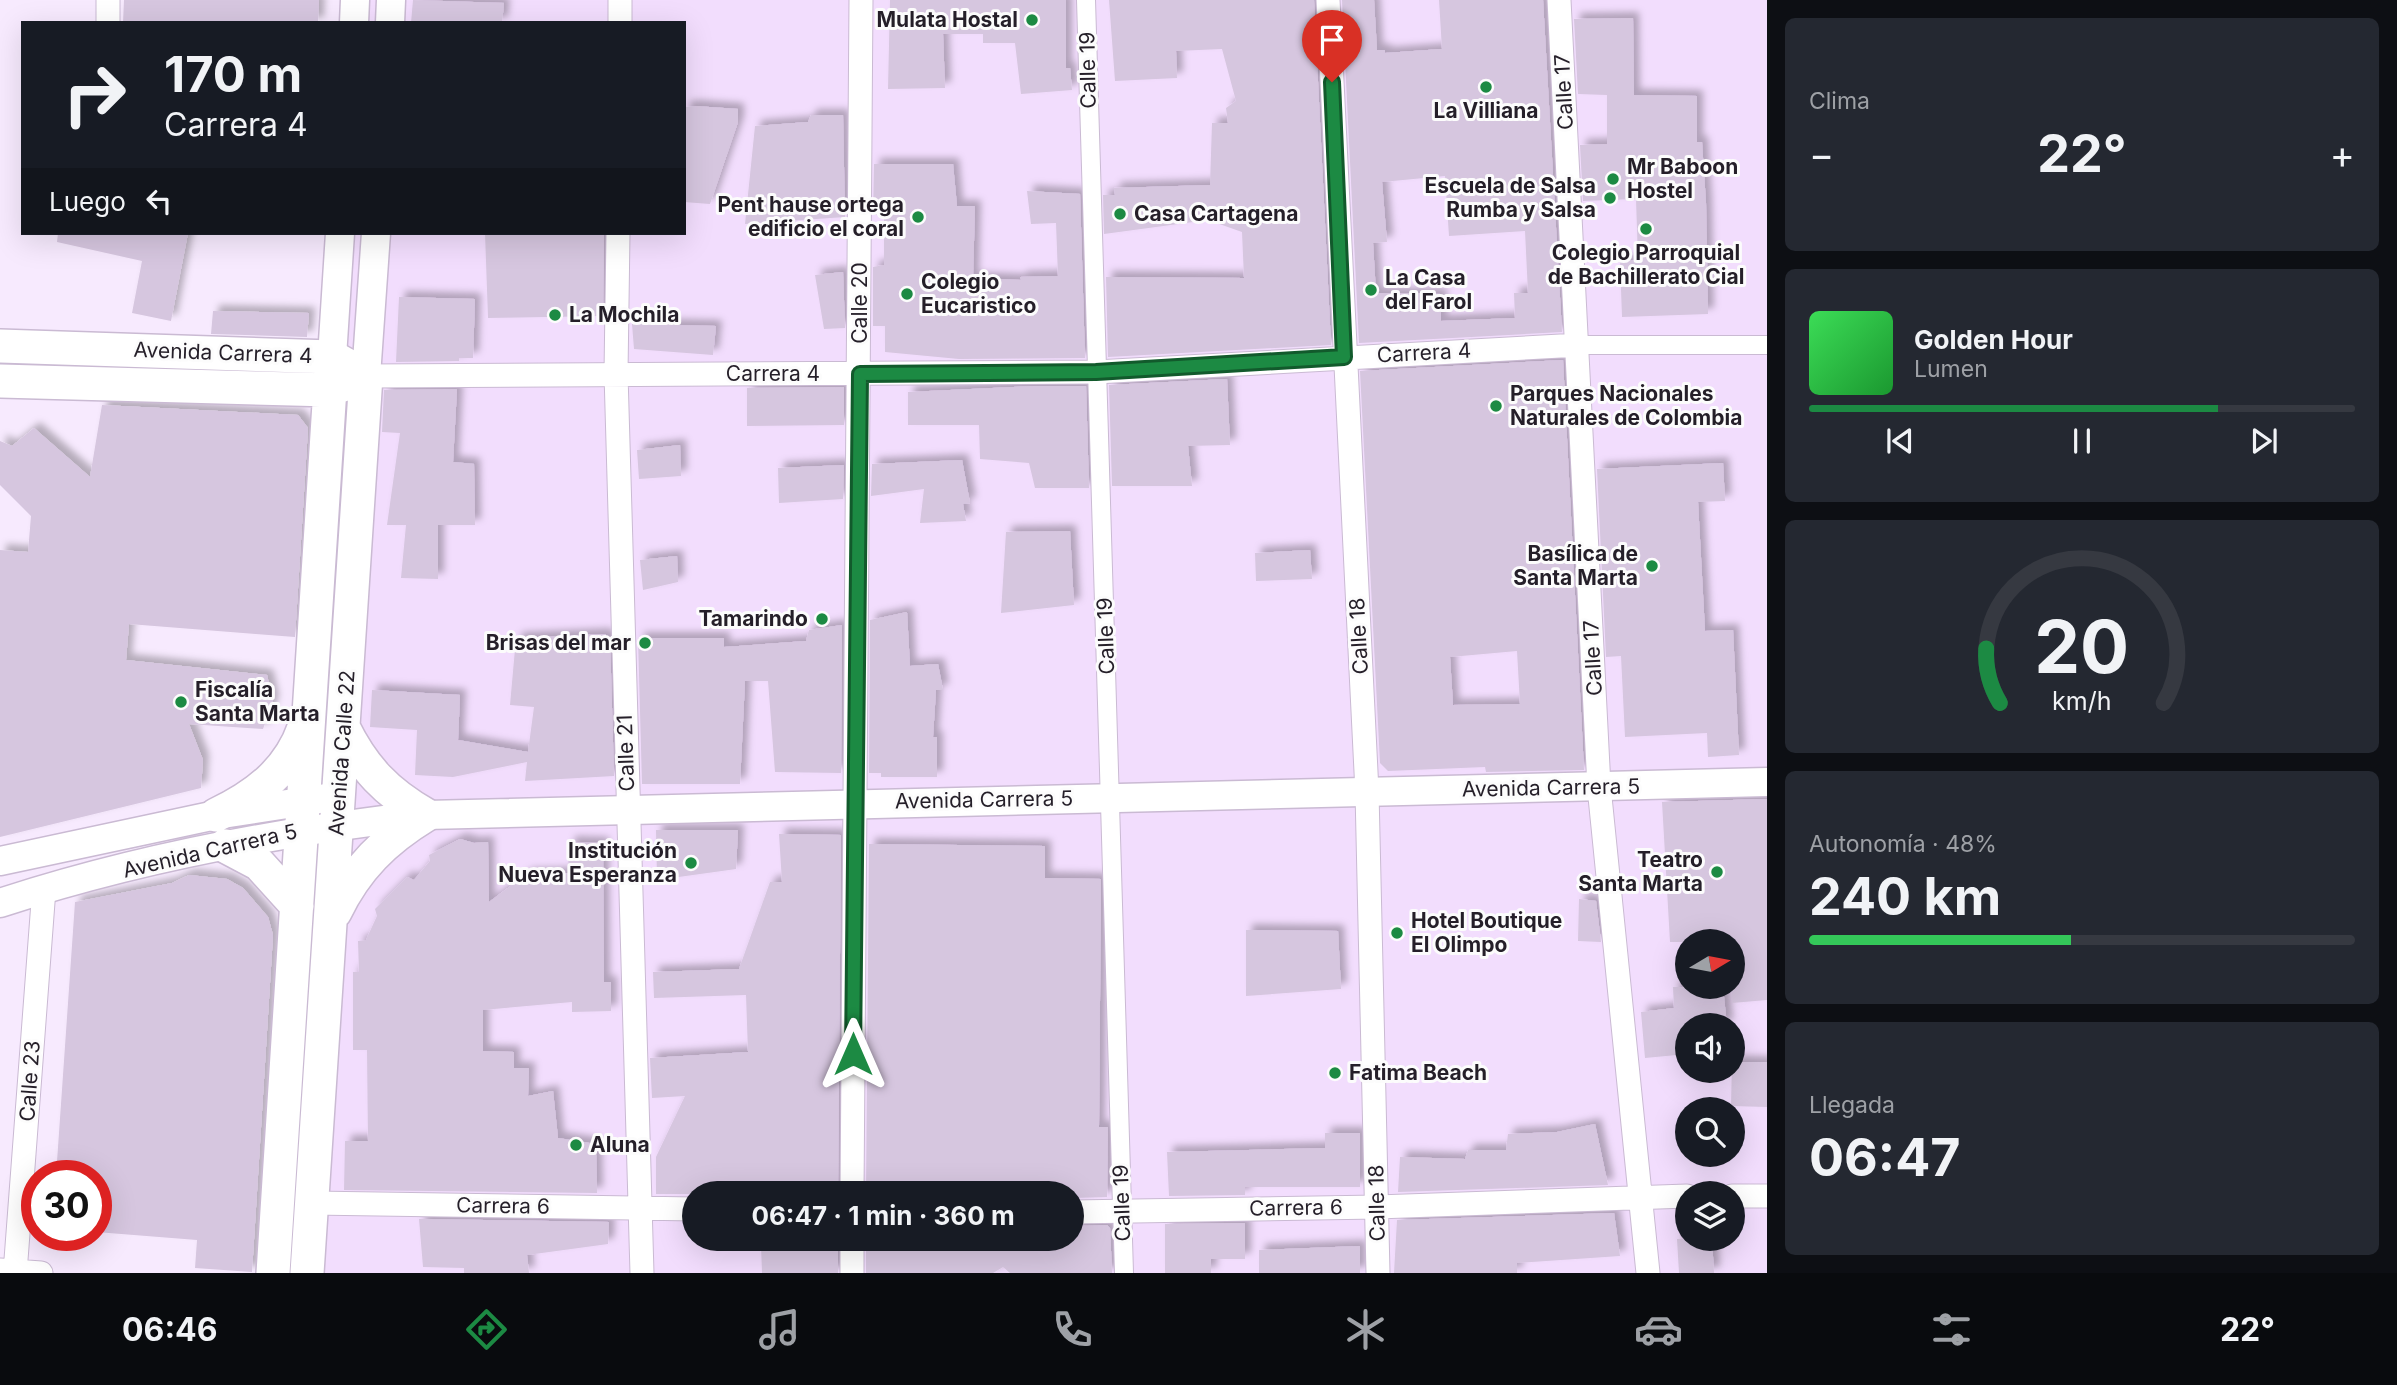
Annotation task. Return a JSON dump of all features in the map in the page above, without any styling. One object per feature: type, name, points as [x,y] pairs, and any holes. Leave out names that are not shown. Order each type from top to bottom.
[{"type":"main road","name":"Avenida Carrera 4","points":[[0,346],[332,357],[366,376]]},
{"type":"main road","name":"Avenida Calle 22","points":[[273,1273],[332,357]]},
{"type":"main road","name":"Avenida Carrera 4","points":[[0,381],[330,390],[366,376]]},
{"type":"main road","name":"Avenida Calle 22","points":[[307,1273],[366,376]]},
{"type":"main road","points":[[297,906],[259,864],[221,831],[243,803],[265,786],[285,764],[300,739],[309,712]]},
{"type":"main road","points":[[331,921],[347,888],[368,859],[395,834],[426,816],[399,800],[376,780],[357,755],[343,727]]},
{"type":"street","points":[[108,0],[108,21]]},
{"type":"street","points":[[354,21],[355,0]]},
{"type":"street","points":[[390,21],[391,0]]},
{"type":"street","points":[[620,0],[620,21]]},
{"type":"street","name":"Calle 20","points":[[852,1181],[861,0]]},
{"type":"street","name":"Calle 19","points":[[1086,0],[1096,372],[1112,797],[1124,1273]]},
{"type":"street","name":"Calle 18","points":[[1328,0],[1367,792],[1378,1273]]},
{"type":"street","name":"Calle 17","points":[[1559,0],[1599,787],[1648,1273]]},
{"type":"street","name":"Avenida Calle 22","points":[[332,357],[340,235]]},
{"type":"street","name":"Avenida Calle 22","points":[[366,376],[376,235]]},
{"type":"street","name":"Calle 21","points":[[618,235],[616,373],[642,1273]]},
{"type":"street","name":"Carrera 4","points":[[366,376],[1096,372],[1578,345],[1767,345]]},
{"type":"street","name":"Avenida Carrera 5","points":[[0,861],[221,831],[338,810],[426,816],[854,803],[1767,782]]},
{"type":"street","name":"Avenida Carrera 5","points":[[0,903],[221,831]]},
{"type":"street","name":"Calle 23","points":[[10,1271],[44,889]]},
{"type":"street","name":"Carrera 6","points":[[1084,1212],[1377,1207],[1675,1196]]},
{"type":"street","points":[[1745,1196],[1767,1196]]},
{"type":"street","name":"Carrera 6","points":[[312,1203],[682,1209]]},
{"type":"street","points":[[852,1251],[852,1273]]},
{"type":"street","points":[[10,1271],[41,1273]]},
{"type":"shaded area","points":[[358,0],[1767,0],[1767,1273],[284,1273],[344,235],[686,235],[686,21],[356,21]]},
{"type":"building","points":[[124,0],[319,0],[318,21],[123,21]]},
{"type":"building","points":[[413,0],[504,3],[502,21],[411,21]]},
{"type":"building","points":[[890,0],[1066,0],[1066,68],[1070,68],[1072,90],[1021,94],[1015,43],[983,43],[983,34],[943,34],[945,88],[888,89]]},
{"type":"building","points":[[1109,0],[1314,0],[1331,345],[1108,357],[1106,277],[1244,278],[1242,232],[1208,220],[1104,234],[1103,195],[1115,195],[1114,188],[1210,185],[1212,123],[1228,123],[1226,108],[1236,101],[1222,49],[1176,51],[1177,78],[1115,81]]},
{"type":"building","points":[[1342,0],[1374,0],[1377,50],[1385,50],[1385,53],[1442,49],[1439,0],[1543,0],[1562,332],[1359,343]],"holes":[[[1445,176],[1449,236],[1525,231],[1528,293],[1514,293],[1515,318],[1441,321],[1441,294],[1376,293],[1373,243],[1387,242],[1382,182]]]},
{"type":"building","points":[[1633,18],[1634,95],[1697,96],[1697,142],[1702,142],[1706,203],[1708,314],[1622,317],[1620,261],[1638,260],[1636,199],[1583,201],[1580,145],[1607,144],[1607,95],[1578,94],[1574,19]]},
{"type":"building","points":[[686,107],[738,109],[738,122],[710,204],[686,202]]},
{"type":"building","points":[[811,115],[843,115],[845,217],[745,224],[755,126],[808,122]]},
{"type":"building","points":[[874,164],[953,164],[957,206],[975,206],[973,278],[1021,280],[1020,277],[1058,276],[1056,223],[1031,224],[1027,191],[1080,194],[1085,358],[959,359],[885,352],[885,326],[873,326],[873,267],[884,265],[884,214],[873,215]]},
{"type":"building","points":[[58,235],[188,235],[171,321],[132,313],[142,261],[57,242]]},
{"type":"building","points":[[485,235],[604,235],[603,316],[488,318]]},
{"type":"building","points":[[843,272],[845,328],[824,329],[815,275]]},
{"type":"building","points":[[399,297],[475,299],[473,358],[459,358],[459,361],[396,362]]},
{"type":"building","points":[[213,311],[309,313],[307,337],[211,334]]},
{"type":"building","points":[[632,324],[716,326],[713,355],[634,349]]},
{"type":"building","points":[[1563,360],[1584,770],[1486,772],[1485,767],[1388,771],[1380,763],[1360,371]],"holes":[[[1517,651],[1520,704],[1453,705],[1450,657]]]},
{"type":"building","points":[[1227,379],[1230,445],[1188,446],[1192,486],[1112,486],[1109,385]]},
{"type":"building","points":[[1086,386],[1089,488],[1035,488],[1029,463],[980,459],[979,425],[908,425],[908,392]]},
{"type":"building","points":[[844,387],[844,425],[747,426],[747,388]]},
{"type":"building","points":[[457,389],[453,462],[474,464],[475,525],[438,525],[438,579],[401,578],[406,525],[387,525],[400,433],[382,432],[384,390]]},
{"type":"building","points":[[102,405],[298,415],[308,428],[295,637],[129,624],[126,660],[267,675],[273,701],[263,729],[189,724],[203,760],[201,788],[0,837],[0,550],[28,552],[31,516],[0,485],[0,441],[12,446],[34,428],[90,477]]},
{"type":"building","points":[[680,445],[681,476],[639,479],[637,450]]},
{"type":"building","points":[[962,460],[970,503],[963,504],[966,521],[920,523],[924,489],[871,496],[872,464]]},
{"type":"building","name":"Basílica de Santa Marta","points":[[1723,463],[1725,501],[1698,502],[1705,631],[1733,630],[1739,755],[1708,757],[1707,733],[1625,737],[1621,656],[1606,657],[1597,469]]},
{"type":"building","points":[[844,465],[843,499],[779,503],[778,468]]},
{"type":"building","points":[[1070,531],[1074,605],[1001,613],[1006,532]]},
{"type":"building","points":[[1310,550],[1312,579],[1256,581],[1255,553]]},
{"type":"building","points":[[677,556],[678,582],[643,590],[640,560]]},
{"type":"building","points":[[907,612],[910,666],[938,664],[943,690],[936,690],[933,737],[937,737],[937,777],[881,777],[881,773],[869,773],[870,620]]},
{"type":"building","points":[[842,625],[841,773],[775,772],[768,681],[745,681],[740,784],[642,784],[638,638],[724,638],[724,647],[806,641],[809,630]]},
{"type":"building","points":[[606,634],[606,638],[610,638],[614,776],[525,781],[527,762],[453,777],[415,775],[417,730],[370,727],[372,690],[460,695],[458,740],[528,752],[534,707],[510,705],[516,638]]},
{"type":"building","name":"Teatro Santa Marta","points":[[1767,799],[1767,1000],[1732,1003],[1732,999],[1745,999],[1745,929],[1675,929],[1675,942],[1670,942],[1662,802]]},
{"type":"building","points":[[656,830],[738,830],[736,869],[657,880]]},
{"type":"building","points":[[779,834],[841,835],[838,1181],[682,1181],[682,1194],[656,1194],[656,1157],[685,1096],[652,1098],[650,1058],[748,1052],[746,995],[654,998],[653,972],[739,969],[770,882],[782,882]]},
{"type":"building","points":[[460,839],[474,843],[488,842],[489,902],[527,874],[568,873],[569,842],[603,843],[604,982],[611,982],[611,1011],[572,1012],[572,1002],[483,1010],[483,1051],[514,1052],[514,1068],[529,1068],[528,1096],[553,1091],[558,1138],[596,1144],[597,1193],[344,1190],[345,1141],[368,1141],[367,1050],[353,1050],[353,972],[359,972],[358,941],[366,940],[377,916],[375,909],[407,877],[414,880],[430,861],[429,855]]},
{"type":"building","points":[[869,844],[1045,846],[1045,878],[1101,879],[1099,1127],[1108,1127],[1107,1197],[1084,1198],[1084,1181],[866,1181]]},
{"type":"building","points":[[189,875],[227,879],[243,888],[268,917],[273,935],[252,1272],[195,1268],[197,1240],[112,1233],[112,1160],[57,1160],[75,902],[172,883]]},
{"type":"building","points":[[1579,899],[1596,901],[1601,942],[1578,941]]},
{"type":"building","points":[[1246,930],[1338,931],[1341,989],[1246,996]]},
{"type":"building","points":[[1675,987],[1675,999],[1724,999],[1726,1013],[1675,1013],[1675,1055],[1645,1058],[1641,1012],[1674,1008]]},
{"type":"building","points":[[1745,1062],[1767,1062],[1767,1107],[1745,1106],[1745,1097],[1731,1097],[1732,1083],[1745,1083]]},
{"type":"building","points":[[1595,1124],[1608,1185],[1398,1192],[1400,1157],[1465,1159],[1468,1150],[1506,1150],[1508,1134],[1557,1132]]},
{"type":"building","points":[[1325,1133],[1360,1133],[1360,1187],[1245,1187],[1245,1195],[1169,1196],[1167,1152],[1325,1148]]},
{"type":"building","points":[[1614,1213],[1620,1256],[1517,1263],[1517,1273],[1394,1273],[1397,1220]]},
{"type":"building","points":[[419,1219],[609,1222],[608,1244],[527,1255],[529,1273],[464,1273],[464,1268],[423,1267]]},
{"type":"building","points":[[1245,1223],[1245,1259],[1211,1259],[1211,1273],[1165,1273],[1165,1224]]},
{"type":"building","points":[[1107,1225],[1110,1228],[1112,1273],[1010,1273],[1003,1267],[993,1273],[866,1273],[866,1251],[1084,1251],[1084,1226]]},
{"type":"building","points":[[1360,1246],[1360,1273],[1259,1273],[1259,1250]]},
{"type":"building","points":[[761,1251],[838,1251],[838,1273],[762,1273]]},
{"type":"building","points":[[1678,1251],[1713,1251],[1714,1273],[1679,1273]]},
{"type":"place","name":"Mulata Hostal","points":[[1032,20]]},
{"type":"place","name":"La Villiana","points":[[1486,87]]},
{"type":"place","name":"Mr Baboon Hostel","points":[[1613,179]]},
{"type":"place","name":"Escuela de Salsa Rumba y Salsa","points":[[1610,198]]},
{"type":"place","name":"Casa Cartagena","points":[[1120,214]]},
{"type":"place","name":"Pent hause ortega edificio el coral","points":[[918,217]]},
{"type":"place","name":"Colegio Parroquial de Bachillerato Cial","points":[[1646,229]]},
{"type":"place","name":"La Casa del Farol","points":[[1371,290]]},
{"type":"place","name":"Colegio Eucaristico","points":[[907,294]]},
{"type":"place","name":"La Mochila","points":[[555,315]]},
{"type":"place","name":"Parques Nacionales Naturales de Colombia","points":[[1496,406]]},
{"type":"place","name":"Basílica de Santa Marta","points":[[1652,566]]},
{"type":"place","name":"Tamarindo","points":[[822,619]]},
{"type":"place","name":"Brisas del mar","points":[[645,643]]},
{"type":"place","name":"Fiscalía Santa Marta","points":[[181,702]]},
{"type":"place","name":"Institución Nueva Esperanza","points":[[691,863]]},
{"type":"place","name":"Teatro Santa Marta","points":[[1717,872]]},
{"type":"place","name":"Hotel Boutique El Olimpo","points":[[1397,933]]},
{"type":"place","name":"Fatima Beach","points":[[1335,1073]]},
{"type":"place","name":"Aluna","points":[[576,1145]]},
{"type":"route","points":[[853,1054],[860,374],[1096,372],[1344,357],[1332,82]]}]
